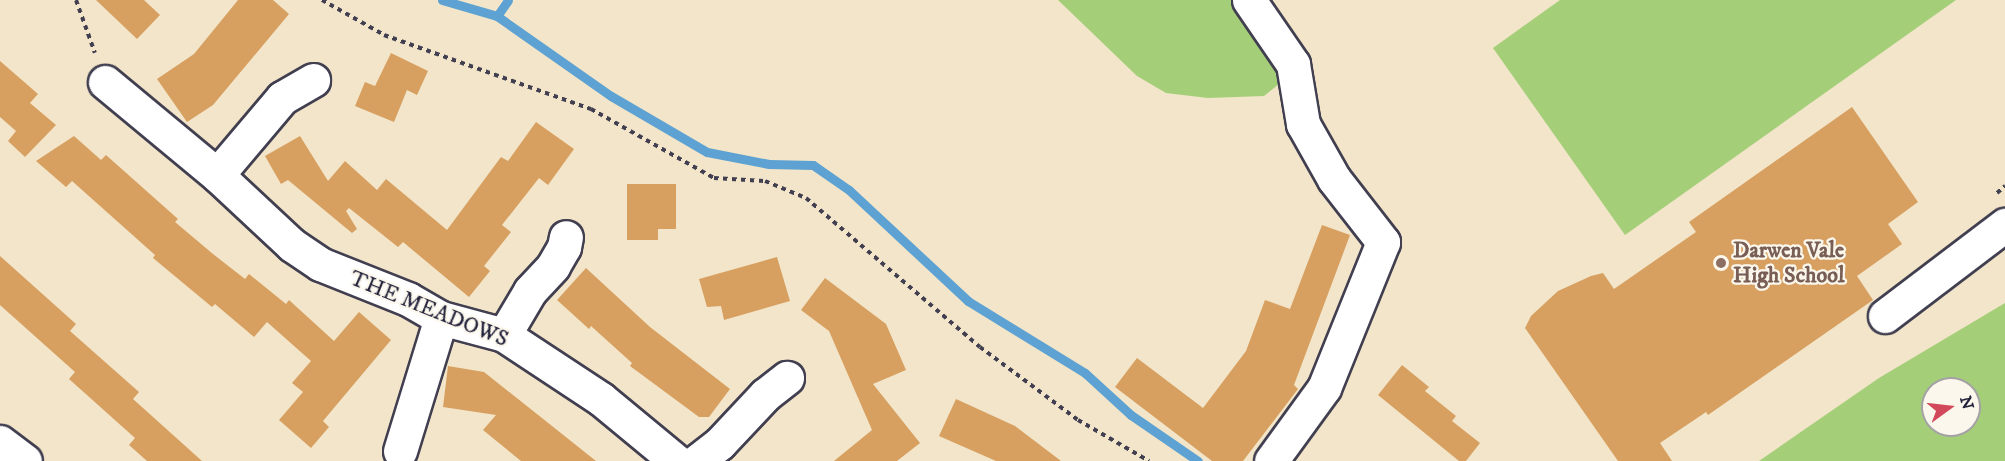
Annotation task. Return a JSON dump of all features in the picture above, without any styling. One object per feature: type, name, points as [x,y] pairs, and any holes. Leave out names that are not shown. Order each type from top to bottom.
[{"type":"street","points":[[1249,0],[1293,64],[1303,124],[1334,179],[1383,242],[1324,388],[1271,461]]},
{"type":"street","points":[[217,175],[282,98],[313,80]]},
{"type":"street","name":"THE MEADOWS","points":[[105,82],[217,175],[292,246],[320,264],[408,299],[441,318],[504,335],[600,399],[676,461]]},
{"type":"street","points":[[1886,316],[2005,225]]},
{"type":"street","points":[[504,335],[530,291],[553,266],[566,237]]},
{"type":"street","points":[[400,451],[441,318]]},
{"type":"street","points":[[697,461],[720,443],[765,395],[787,378]]},
{"type":"street","points":[[0,442],[26,461]]},
{"type":"path","points":[[76,0],[105,82]]},
{"type":"path","points":[[322,0],[384,35],[591,110],[714,178],[765,181],[806,198],[980,347],[1078,420],[1149,461]]},
{"type":"path","points":[[1996,194],[2005,186]]},
{"type":"green space","points":[[1058,0],[1240,0],[1289,76],[1264,96],[1208,98],[1166,93],[1137,76]]},
{"type":"green space","points":[[1560,0],[1956,0],[1625,235],[1493,48]]},
{"type":"green space","points":[[2005,303],[2005,461],[1759,461],[1879,378]]},
{"type":"building","points":[[96,0],[144,0],[160,15],[137,39]]},
{"type":"building","points":[[238,0],[273,0],[289,14],[213,105],[187,122],[157,79],[194,54]]},
{"type":"building","points":[[391,53],[428,71],[417,95],[407,90],[394,122],[355,106],[365,82],[375,86]]},
{"type":"building","points":[[0,61],[38,94],[30,103],[56,125],[25,157],[8,141],[16,131],[0,117]]},
{"type":"building","points":[[1852,107],[1918,202],[1888,224],[1902,244],[1857,276],[1873,300],[1708,415],[1706,412],[1660,443],[1672,461],[1618,461],[1525,328],[1531,316],[1558,291],[1591,276],[1603,273],[1614,289],[1696,232],[1689,222]]},
{"type":"building","points":[[536,122],[574,149],[548,185],[539,178],[502,225],[511,232],[484,266],[490,271],[469,297],[403,242],[398,247],[349,208],[346,211],[357,229],[352,233],[288,180],[281,184],[265,156],[300,136],[328,181],[345,161],[377,190],[386,179],[447,230],[501,157],[508,161]]},
{"type":"building","points":[[74,136],[101,160],[106,155],[178,219],[175,222],[213,254],[245,279],[249,274],[286,304],[289,300],[334,341],[359,312],[391,340],[323,421],[329,427],[311,448],[279,420],[303,392],[292,383],[311,361],[267,322],[254,337],[215,304],[212,307],[153,258],[155,255],[72,181],[66,187],[36,161]]},
{"type":"building","points":[[627,184],[676,184],[676,229],[658,229],[658,240],[627,240]]},
{"type":"building","points":[[1322,225],[1350,235],[1294,385],[1298,389],[1243,461],[1212,461],[1115,387],[1137,358],[1203,408],[1246,351],[1265,300],[1290,309]]},
{"type":"building","points":[[0,256],[76,324],[70,331],[139,392],[133,399],[202,461],[147,461],[129,445],[135,438],[69,379],[75,372],[0,305]]},
{"type":"building","points":[[777,257],[790,301],[724,320],[721,306],[707,307],[699,279]]},
{"type":"building","points":[[586,268],[650,327],[730,389],[709,417],[699,417],[630,366],[632,363],[591,326],[589,329],[557,300]]},
{"type":"building","points":[[825,278],[886,324],[906,370],[873,384],[920,443],[897,461],[834,461],[872,430],[829,331],[801,310]]},
{"type":"building","points":[[1402,365],[1429,387],[1425,391],[1456,416],[1452,421],[1480,443],[1466,461],[1459,461],[1378,395]]},
{"type":"building","points":[[448,366],[484,372],[596,461],[521,461],[483,430],[496,415],[443,407]]},
{"type":"building","points":[[956,399],[1015,426],[1061,461],[996,461],[939,436]]},
{"type":"waterway","points":[[442,0],[497,16],[611,96],[707,152],[769,164],[813,165],[849,190],[968,301],[1085,373],[1131,415],[1198,461]]},
{"type":"waterway","points":[[497,16],[508,0]]},
{"type":"place","name":"Darwen Vale High School","points":[[1721,263]]}]
